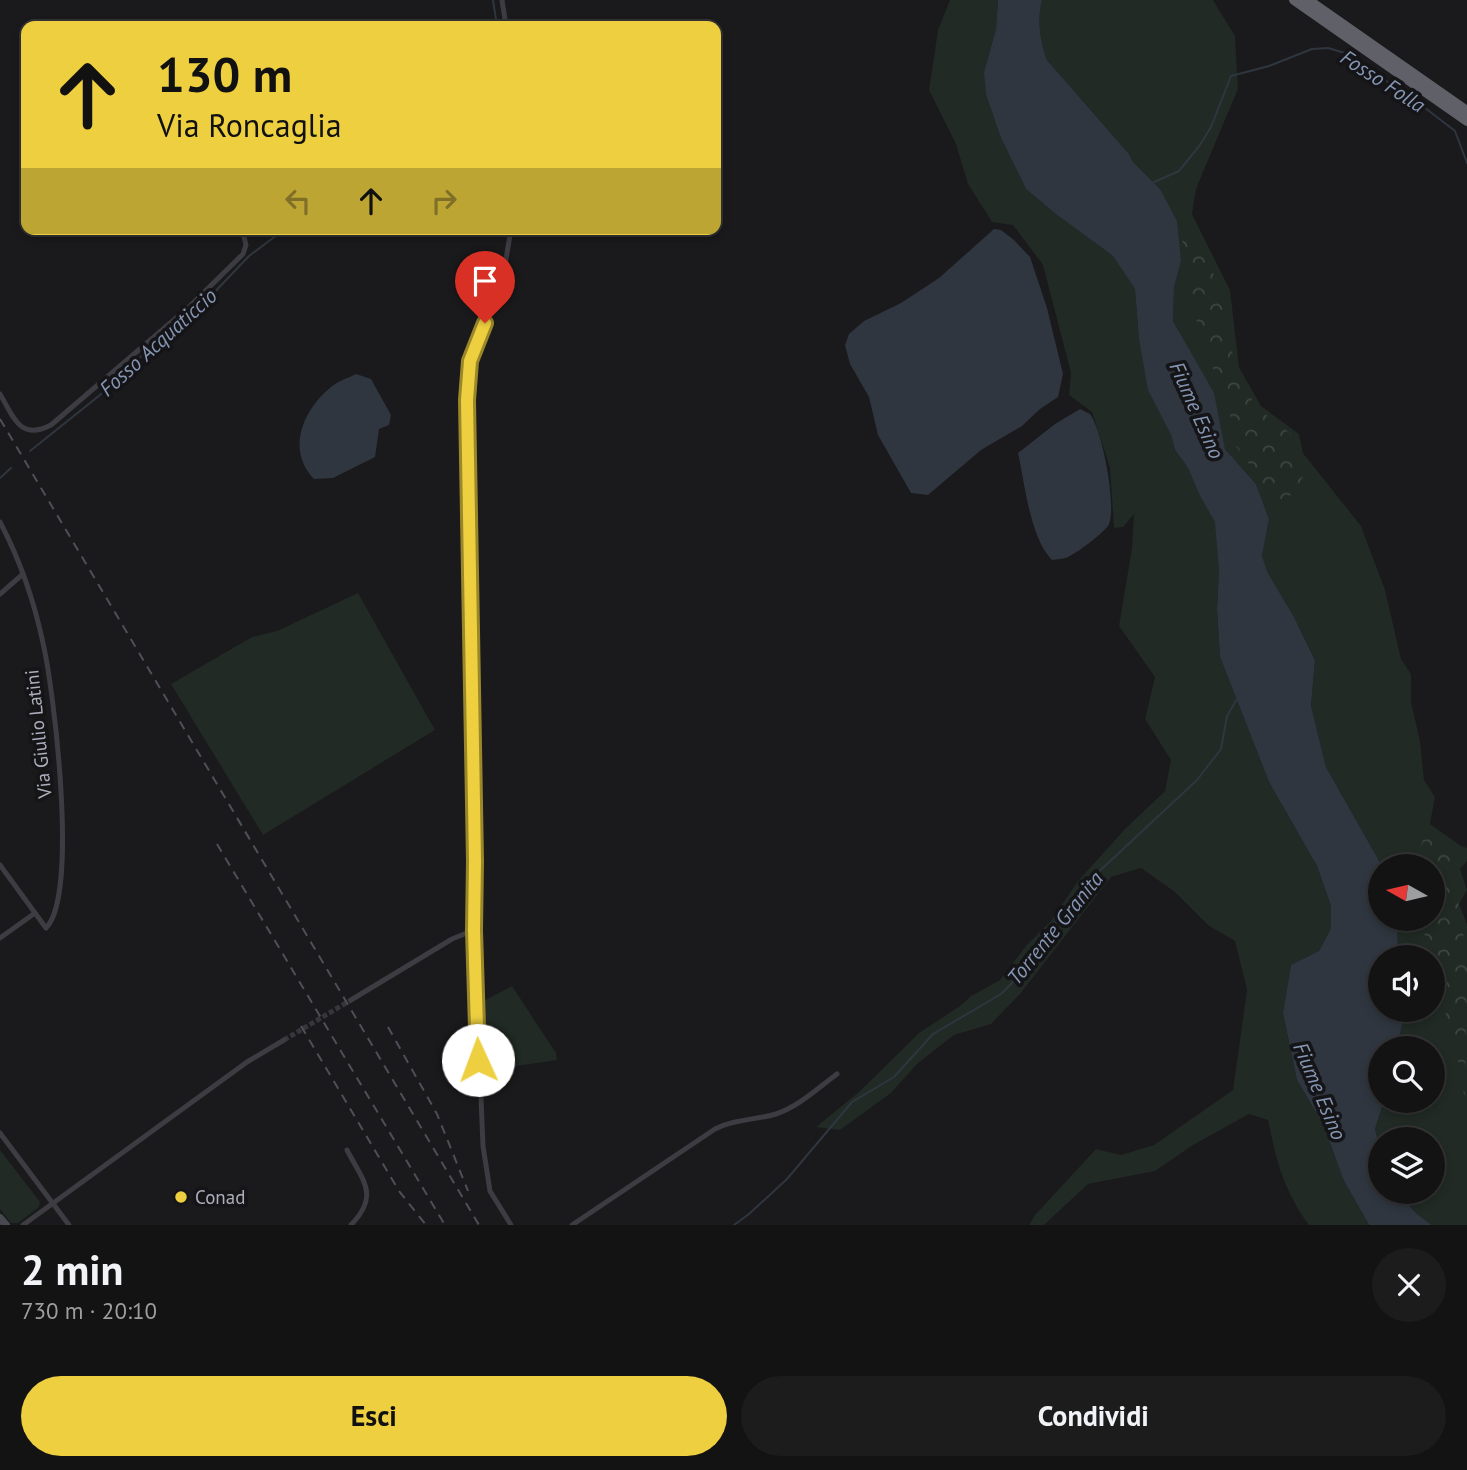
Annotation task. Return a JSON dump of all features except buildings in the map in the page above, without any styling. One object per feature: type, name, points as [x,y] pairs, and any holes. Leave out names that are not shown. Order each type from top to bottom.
[{"type":"highway","points":[[1294,0],[1467,121]]},
{"type":"highway","points":[[1308,0],[1467,111]]},
{"type":"main road","points":[[0,1217],[6,1225]]},
{"type":"street","points":[[502,0],[505,21]]},
{"type":"street","points":[[0,394],[19,426],[30,432],[51,425],[189,307],[243,254],[246,245],[244,235]]},
{"type":"street","points":[[510,235],[502,283],[472,354],[468,377],[476,915],[474,930],[480,1107],[484,1156],[491,1191],[511,1225]]},
{"type":"street","name":"Via Giulio Latini","points":[[0,522],[23,574],[43,642],[54,701],[63,832],[60,885],[54,917],[46,928],[35,913]]},
{"type":"street","points":[[0,594],[23,574]]},
{"type":"street","points":[[0,865],[35,913],[0,938]]},
{"type":"street","points":[[351,1000],[452,940],[474,930]]},
{"type":"street","points":[[23,1225],[247,1062],[284,1040]]},
{"type":"street","points":[[572,1225],[715,1129],[787,1110],[837,1074]]},
{"type":"street","points":[[0,1133],[69,1225]]},
{"type":"street","points":[[346,1150],[364,1182],[368,1196],[365,1211],[351,1225]]},
{"type":"green space","points":[[950,0],[998,0],[996,29],[984,72],[1001,138],[1026,189],[1113,256],[1135,289],[1139,339],[1149,390],[1171,435],[1175,450],[1188,468],[1200,496],[1216,522],[1220,657],[1269,782],[1317,866],[1331,906],[1331,928],[1319,951],[1291,965],[1283,1013],[1297,1080],[1324,1126],[1343,1179],[1369,1225],[1309,1225],[1282,1175],[1268,1120],[1249,1114],[1193,1145],[1155,1171],[1088,1184],[1044,1225],[1029,1225],[1035,1215],[1096,1149],[1121,1155],[1154,1145],[1233,1090],[1247,990],[1235,941],[1209,926],[1175,892],[1141,868],[1111,877],[1020,994],[991,1024],[954,1035],[917,1064],[891,1093],[840,1130],[816,1127],[859,1092],[919,1033],[971,996],[1000,980],[1026,946],[1051,921],[1078,881],[1125,829],[1165,791],[1171,760],[1145,719],[1155,677],[1119,626],[1132,548],[1134,514],[1123,527],[1114,528],[1110,468],[1092,412],[1069,395],[1071,373],[1043,265],[1013,225],[992,222],[968,184],[956,144],[929,90],[938,30]]},
{"type":"green space","points":[[1042,0],[1213,0],[1235,36],[1238,89],[1196,189],[1192,214],[1230,290],[1239,367],[1261,406],[1299,434],[1303,453],[1361,526],[1385,590],[1401,659],[1411,674],[1411,702],[1420,741],[1424,780],[1435,797],[1430,824],[1467,848],[1467,861],[1460,869],[1467,890],[1459,904],[1467,924],[1467,1225],[1432,1225],[1407,1204],[1445,1204],[1445,1127],[1376,1127],[1380,1113],[1445,1113],[1445,1036],[1399,1036],[1402,1022],[1445,1022],[1445,945],[1398,945],[1397,931],[1446,931],[1446,854],[1375,854],[1326,767],[1311,706],[1315,659],[1268,573],[1262,556],[1269,519],[1256,484],[1225,449],[1219,424],[1173,321],[1174,288],[1181,261],[1160,189],[1133,162],[1047,60],[1040,30]]},
{"type":"green space","points":[[1186,223],[1208,257],[1224,307],[1235,366],[1256,407],[1290,433],[1304,474],[1296,492],[1280,501],[1264,489],[1233,442],[1230,411],[1199,333],[1181,234]]},
{"type":"green space","points":[[358,593],[435,730],[263,835],[171,684],[252,637],[277,631]]},
{"type":"green space","points":[[1439,837],[1452,859],[1467,959],[1465,1102],[1458,1059],[1445,1010],[1445,945],[1428,945],[1423,931],[1446,931],[1446,854],[1418,854],[1423,840]]},
{"type":"green space","points":[[512,986],[556,1053],[557,1060],[482,1071],[480,1003]]},
{"type":"green space","points":[[0,1150],[40,1202],[39,1207],[18,1223],[11,1223],[0,1209]]},
{"type":"water","name":"Fiume Esino","points":[[998,0],[1042,0],[1040,30],[1047,60],[1133,162],[1160,189],[1177,221],[1181,261],[1174,288],[1173,321],[1214,393],[1225,449],[1256,484],[1269,519],[1262,556],[1268,573],[1315,660],[1311,706],[1326,767],[1375,854],[1368,854],[1368,931],[1397,931],[1398,945],[1368,945],[1368,1022],[1403,1022],[1400,1036],[1368,1036],[1368,1113],[1380,1113],[1376,1127],[1368,1127],[1368,1204],[1407,1204],[1432,1225],[1369,1225],[1343,1179],[1324,1126],[1297,1080],[1283,1013],[1291,965],[1319,951],[1331,928],[1331,906],[1317,866],[1269,782],[1220,657],[1217,609],[1219,571],[1215,522],[1188,468],[1175,450],[1171,435],[1148,390],[1139,339],[1135,289],[1113,256],[1026,189],[1001,138],[986,94],[984,72],[996,29]]},
{"type":"water","points":[[994,229],[1001,230],[1014,240],[1030,257],[1047,308],[1063,374],[1058,397],[1022,426],[981,450],[928,495],[911,493],[878,435],[869,397],[850,364],[845,345],[849,334],[864,321],[901,303],[939,278]]},
{"type":"water","points":[[356,374],[371,379],[391,415],[389,425],[379,429],[375,457],[333,478],[314,479],[301,455],[300,443],[306,418],[321,396],[331,387]]},
{"type":"water","points":[[1080,409],[1090,414],[1095,422],[1110,487],[1111,517],[1108,526],[1083,548],[1066,558],[1052,560],[1033,525],[1018,453],[1055,424]]},
{"type":"waterway","name":"Fosso Acquaticcio","points":[[493,0],[496,21]]},
{"type":"waterway","name":"Fosso Folla","points":[[1154,182],[1179,171],[1200,145],[1211,127],[1231,76],[1269,66],[1312,49],[1328,48],[1345,53],[1455,131],[1467,163]]},
{"type":"waterway","name":"Fosso Acquaticcio","points":[[30,451],[100,395],[163,336],[208,299],[249,256],[277,235]]},
{"type":"waterway","name":"Fosso Acquaticcio","points":[[0,478],[11,468]]},
{"type":"waterway","name":"Torrente Granita","points":[[734,1225],[787,1179],[852,1102],[894,1077],[933,1034],[1001,994],[1020,975],[1062,914],[1091,879],[1197,780],[1221,749],[1227,716],[1237,699]]},
{"type":"tunnel","points":[[284,1040],[351,1000]]},
{"type":"railway","points":[[0,419],[479,1225]]},
{"type":"railway","points":[[217,844],[445,1225]]},
{"type":"railway","points":[[301,1026],[399,1191],[426,1225]]},
{"type":"railway","points":[[388,1027],[437,1114],[468,1191]]},
{"type":"place","name":"Conad","points":[[181,1197]]},
{"type":"route","points":[[478,1060],[467,400],[470,361],[485,323]]}]
